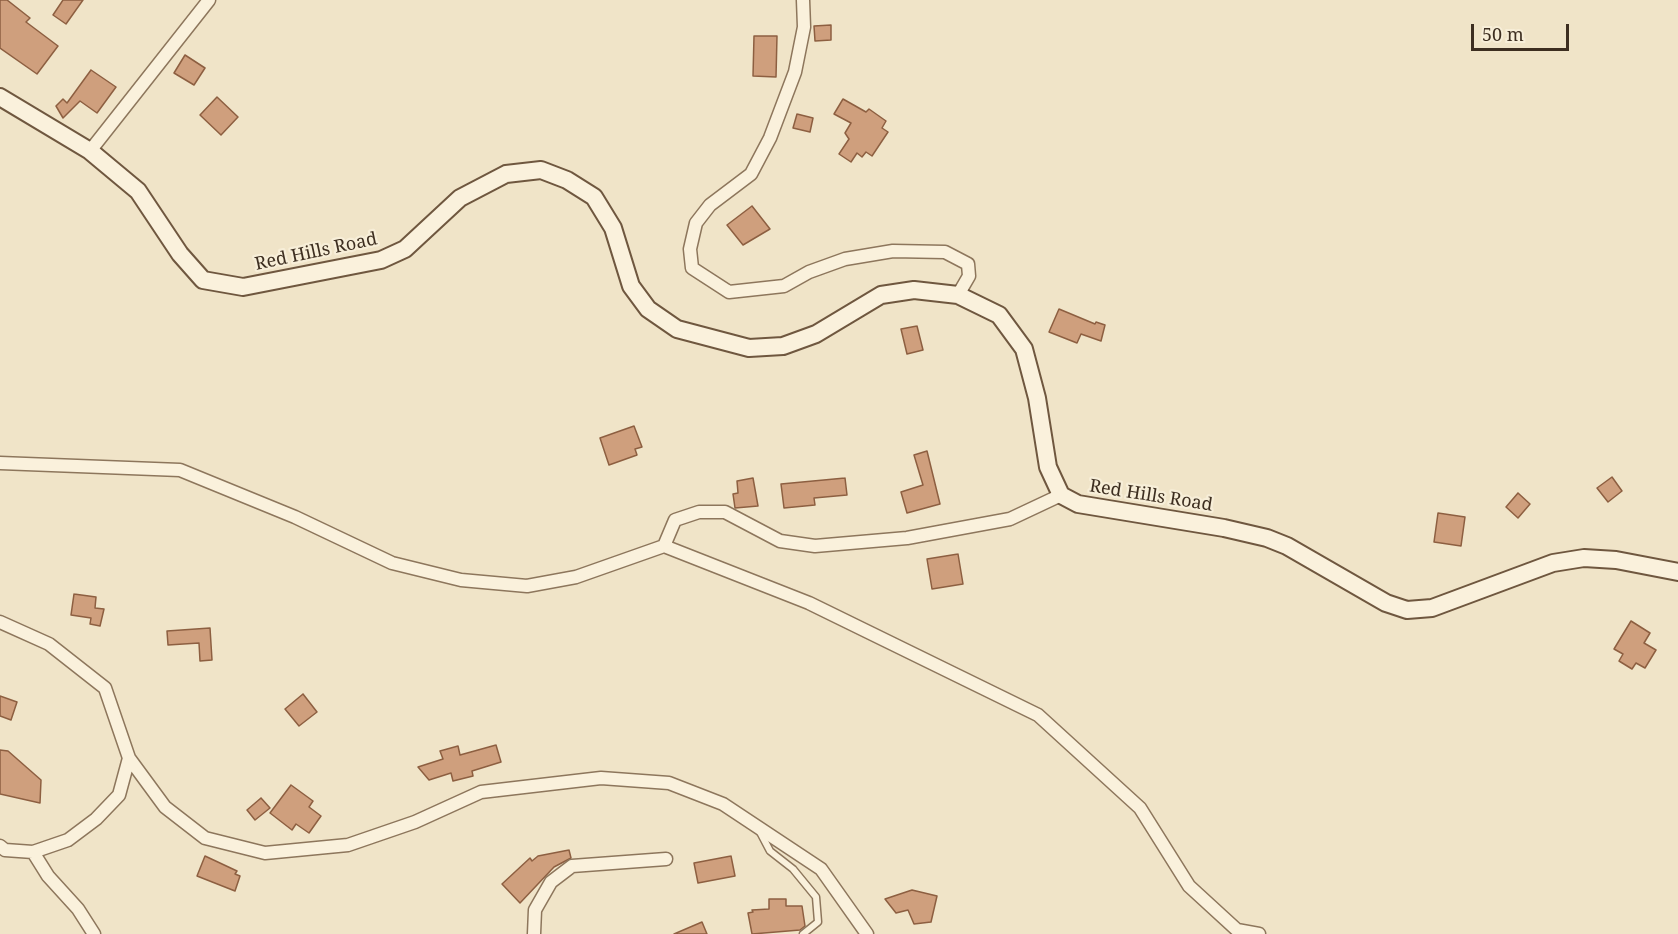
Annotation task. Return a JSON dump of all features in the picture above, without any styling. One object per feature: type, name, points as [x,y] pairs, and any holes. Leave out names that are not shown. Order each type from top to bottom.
[{"type":"main road","name":"Red Hills Road","points":[[0,97],[90,151],[138,191],[180,254],[203,280],[243,287],[381,260],[405,249],[460,198],[506,174],[540,170],[567,180],[594,197],[613,228],[631,286],[648,309],[677,329],[749,348],[783,346],[816,334],[881,295],[914,290],[958,295],[999,315],[1024,349],[1037,398],[1048,467],[1061,495],[1078,504],[1224,528],[1267,538],[1287,546],[1386,603],[1407,610],[1432,608],[1553,563],[1584,558],[1616,560],[1678,572]]},
{"type":"street","points":[[90,151],[208,0]]},
{"type":"street","points":[[803,0],[804,27],[795,72],[770,138],[751,174],[710,205],[696,223],[690,249],[692,268],[729,292],[784,286],[809,272],[855,258],[893,251],[945,252],[968,264],[969,276],[958,295]]},
{"type":"street","points":[[0,463],[180,470],[295,517],[392,563],[461,580],[527,586],[576,577],[664,546],[809,603],[1038,715],[1140,808],[1189,886],[1237,930],[1259,934]]},
{"type":"street","points":[[664,546],[675,520],[699,512],[725,512],[780,541],[815,546],[907,538],[1010,519],[1061,495]]},
{"type":"street","points":[[0,622],[49,644],[105,688],[129,758],[165,807],[205,838],[266,853],[348,845],[415,822],[481,792],[601,778],[669,783],[723,804],[821,869],[867,934]]},
{"type":"street","points":[[0,846],[5,850],[33,852],[68,840],[96,819],[119,795],[129,758]]},
{"type":"street","points":[[33,852],[48,876],[78,909],[94,934]]},
{"type":"street","points":[[534,934],[536,910],[551,882],[572,866],[666,859]]},
{"type":"lane","points":[[757,826],[770,851],[793,869],[816,897],[818,922],[803,934]]},
{"type":"building","points":[[0,0],[7,0],[30,18],[26,22],[58,46],[37,74],[0,48]]},
{"type":"building","points":[[63,0],[83,0],[66,24],[53,15]]},
{"type":"building","points":[[831,25],[831,40],[815,41],[814,26]]},
{"type":"building","points":[[754,36],[777,36],[776,77],[753,76]]},
{"type":"building","points":[[185,55],[205,68],[194,85],[174,73]]},
{"type":"building","points":[[91,70],[116,87],[97,113],[80,101],[63,118],[56,106],[63,99],[67,103]]},
{"type":"building","points":[[217,97],[238,117],[221,135],[200,115]]},
{"type":"building","points":[[843,99],[866,112],[869,109],[886,121],[882,128],[888,132],[872,156],[866,152],[862,157],[857,153],[851,162],[839,154],[849,139],[845,133],[851,123],[834,114]]},
{"type":"building","points":[[797,114],[813,118],[810,132],[793,128]]},
{"type":"building","points":[[752,206],[770,229],[743,245],[727,225]]},
{"type":"building","points":[[1059,309],[1095,324],[1096,322],[1105,325],[1101,341],[1081,334],[1077,343],[1049,332]]},
{"type":"building","points":[[917,326],[923,350],[907,354],[901,329]]},
{"type":"building","points":[[634,426],[642,447],[635,449],[637,455],[609,465],[600,438]]},
{"type":"building","points":[[927,451],[940,504],[907,513],[901,492],[923,485],[914,455]]},
{"type":"building","points":[[1612,477],[1622,491],[1608,502],[1597,488]]},
{"type":"building","points":[[753,478],[758,506],[735,508],[733,494],[738,493],[737,481]]},
{"type":"building","points":[[845,478],[847,495],[814,498],[815,505],[784,508],[781,484]]},
{"type":"building","points":[[1518,493],[1530,504],[1518,518],[1506,507]]},
{"type":"building","points":[[1438,513],[1465,517],[1461,546],[1434,542]]},
{"type":"building","points":[[958,554],[963,584],[932,589],[927,559]]},
{"type":"building","points":[[74,594],[96,597],[95,608],[104,609],[100,626],[90,624],[91,618],[71,615]]},
{"type":"building","points":[[1631,621],[1650,633],[1644,643],[1656,650],[1645,668],[1636,663],[1632,669],[1619,661],[1623,654],[1614,649]]},
{"type":"building","points":[[210,628],[212,660],[200,661],[199,643],[168,645],[167,631]]},
{"type":"building","points":[[303,694],[317,712],[299,726],[285,709]]},
{"type":"building","points":[[0,696],[17,702],[11,720],[0,716]]},
{"type":"building","points":[[496,745],[501,762],[472,771],[473,776],[453,781],[451,773],[429,780],[418,767],[443,759],[440,751],[458,746],[460,755]]},
{"type":"building","points":[[0,750],[8,751],[41,780],[40,803],[0,794]]},
{"type":"building","points":[[291,785],[313,801],[309,807],[321,816],[309,833],[296,824],[292,830],[270,813]]},
{"type":"building","points":[[261,798],[270,808],[255,820],[247,810]]},
{"type":"building","points":[[569,850],[571,858],[554,867],[520,903],[502,884],[530,858],[532,861],[538,856]]},
{"type":"building","points":[[205,856],[237,871],[235,874],[240,876],[235,891],[197,876]]},
{"type":"building","points":[[731,856],[735,876],[698,883],[694,863]]},
{"type":"building","points":[[912,890],[937,896],[931,922],[914,924],[908,910],[896,913],[885,899]]},
{"type":"building","points":[[769,899],[786,899],[786,906],[802,906],[805,926],[800,930],[752,934],[748,913],[753,912],[752,910],[769,909]]},
{"type":"building","points":[[702,922],[707,934],[674,934]]}]
